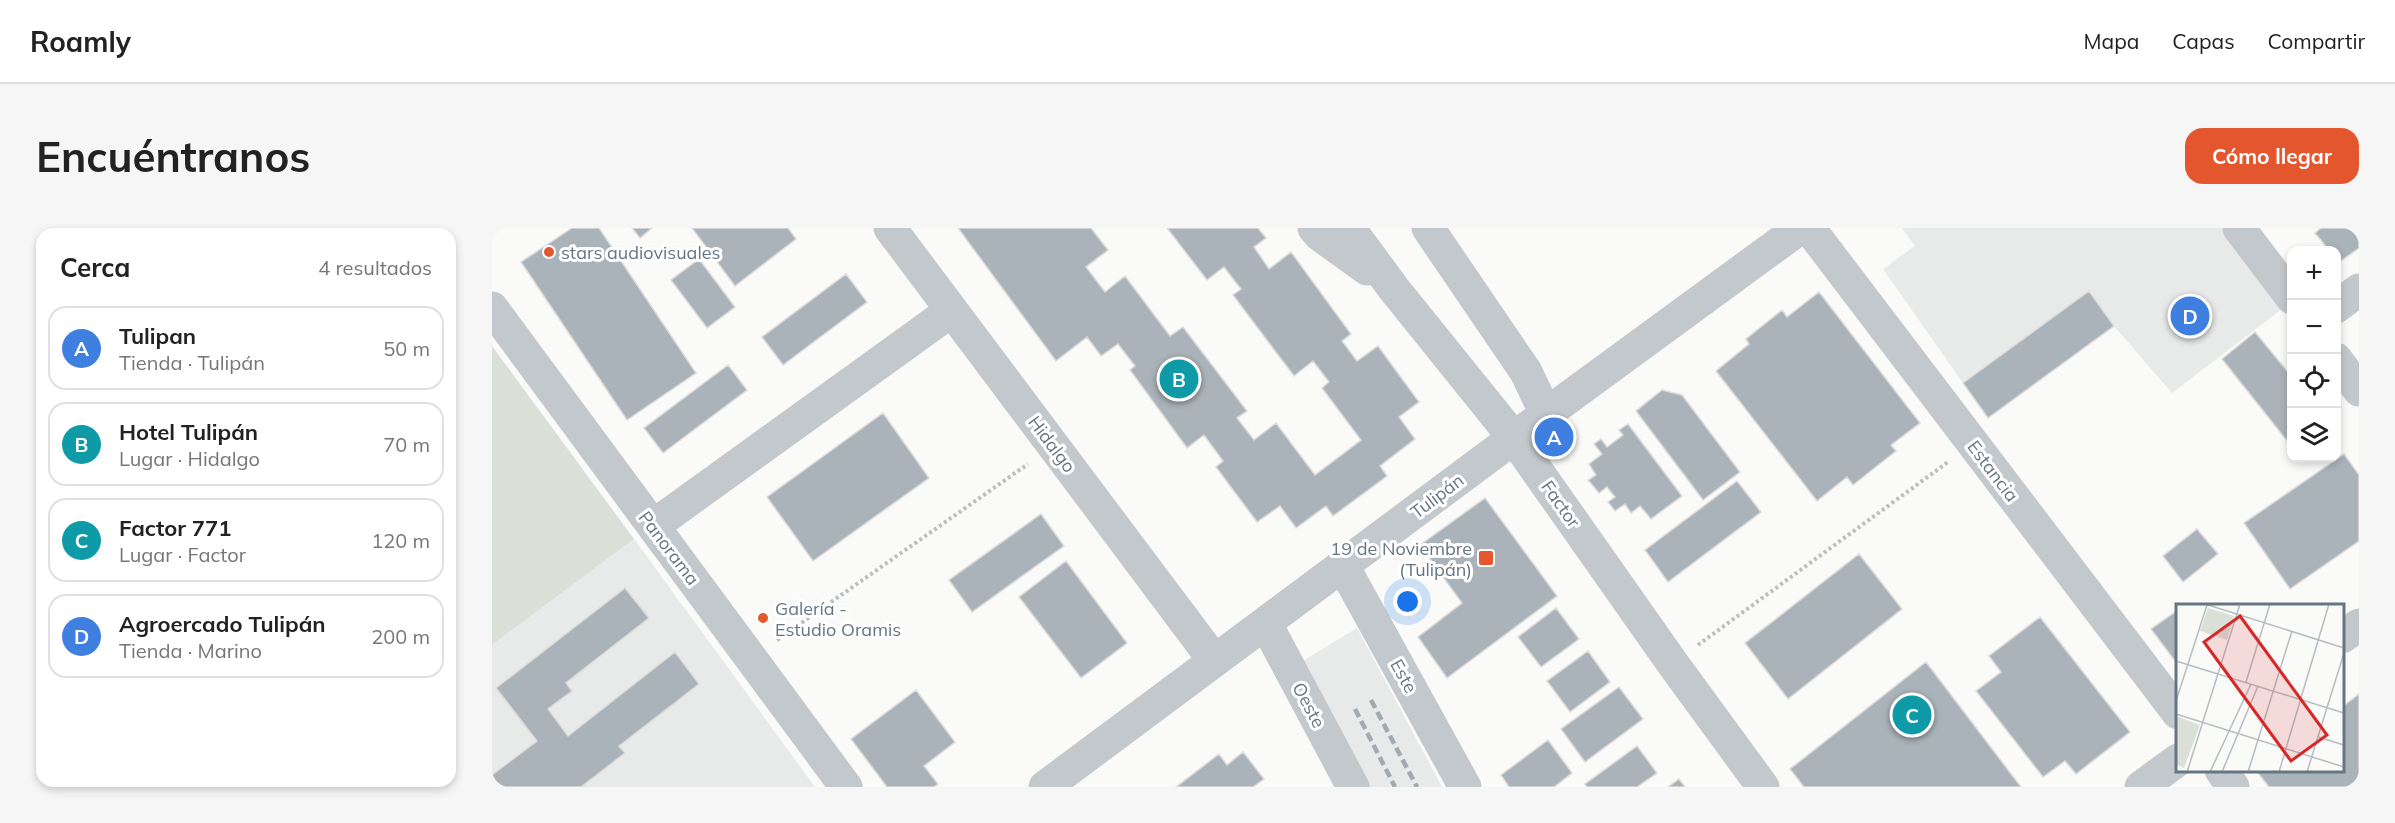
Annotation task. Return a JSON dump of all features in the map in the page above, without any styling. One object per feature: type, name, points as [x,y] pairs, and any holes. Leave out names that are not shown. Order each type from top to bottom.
[{"type":"street","name":"Hidalgo","points":[[890,228],[1214,660]]},
{"type":"street","points":[[1314,228],[1320,235],[1394,289]]},
{"type":"street","name":"Factor","points":[[1349,228],[1394,289],[1514,438],[1673,664],[1763,787]]},
{"type":"street","points":[[1428,228],[1526,372],[1546,414]]},
{"type":"street","name":"Tulipán","points":[[1046,787],[1214,660],[1266,624],[1546,414],[1800,228]]},
{"type":"street","name":"Estancia","points":[[1809,228],[2176,710]]},
{"type":"street","points":[[2240,228],[2287,291]]},
{"type":"street","points":[[2341,304],[2359,290]]},
{"type":"street","name":"Panorama","points":[[492,308],[846,787]]},
{"type":"street","points":[[653,526],[951,311]]},
{"type":"street","points":[[2341,365],[2359,390]]},
{"type":"street","name":"Este","points":[[1343,566],[1465,787]]},
{"type":"street","name":"Oeste","points":[[1266,624],[1353,787]]},
{"type":"street","points":[[2344,636],[2359,625]]},
{"type":"street","points":[[2141,787],[2176,761]]},
{"type":"street","points":[[2222,772],[2233,787]]},
{"type":"path","points":[[1673,664],[1973,444]]},
{"type":"path","points":[[751,658],[1053,446]]},
{"type":"shaded area","points":[[1902,228],[2225,228],[2286,306],[2172,393],[2114,326],[2089,292],[1963,383],[1883,269],[1915,246]]},
{"type":"shaded area","points":[[492,346],[634,539],[492,645]]},
{"type":"shaded area","points":[[634,539],[815,787],[492,787],[492,645]]},
{"type":"shaded area","name":"19 de Noviembre (Tulipán)","points":[[1357,628],[1442,787],[1364,787],[1298,664]]},
{"type":"building","points":[[572,228],[599,228],[696,373],[627,420],[521,262]]},
{"type":"building","points":[[632,228],[652,228],[640,238]]},
{"type":"building","points":[[692,228],[788,228],[796,239],[735,286]]},
{"type":"building","points":[[958,228],[1091,228],[1108,250],[1086,267],[1105,292],[1125,276],[1170,336],[1183,327],[1247,411],[1237,418],[1254,440],[1276,423],[1315,475],[1361,440],[1322,388],[1329,382],[1313,361],[1294,376],[1233,295],[1241,289],[1224,267],[1207,280],[1167,228],[1258,228],[1266,238],[1254,247],[1269,269],[1291,252],[1351,334],[1342,341],[1357,361],[1378,346],[1419,402],[1399,417],[1415,439],[1380,466],[1387,476],[1333,516],[1326,506],[1296,528],[1280,506],[1257,522],[1216,467],[1223,461],[1204,435],[1187,448],[1130,370],[1135,366],[1118,344],[1101,356],[1087,337],[1056,361]]},
{"type":"building","points":[[2321,228],[2359,228],[2359,248],[2341,261],[2341,246],[2326,246],[2315,233]]},
{"type":"building","points":[[699,259],[735,307],[707,328],[671,280]]},
{"type":"building","points":[[846,274],[867,302],[783,365],[762,337]]},
{"type":"building","points":[[2089,291],[2114,326],[1988,418],[1963,383]]},
{"type":"building","points":[[1819,292],[1920,423],[1891,445],[1896,451],[1853,485],[1847,477],[1817,501],[1716,371],[1749,344],[1746,339],[1782,310],[1787,317]]},
{"type":"building","points":[[2255,332],[2287,371],[2287,441],[2222,359]]},
{"type":"building","points":[[728,365],[747,390],[663,453],[644,428]]},
{"type":"building","points":[[1662,390],[1682,395],[1740,472],[1703,500],[1636,411]]},
{"type":"building","points":[[883,413],[929,478],[813,561],[767,497]]},
{"type":"building","points":[[1628,424],[1682,496],[1651,519],[1640,506],[1631,513],[1625,504],[1615,511],[1608,502],[1615,497],[1607,487],[1599,493],[1588,480],[1596,475],[1589,464],[1602,454],[1594,444],[1601,439],[1607,447],[1623,435],[1619,430]]},
{"type":"building","points":[[2344,454],[2359,475],[2359,541],[2290,589],[2244,523],[2332,462],[2341,462],[2341,456]]},
{"type":"building","points":[[1737,481],[1761,512],[1668,582],[1645,550]]},
{"type":"building","points":[[1485,498],[1557,596],[1447,678],[1418,637],[1462,603],[1420,545]]},
{"type":"building","points":[[1041,514],[1064,546],[972,612],[949,580]]},
{"type":"building","points":[[2197,529],[2218,554],[2183,582],[2163,556]]},
{"type":"building","points":[[1859,554],[1902,609],[1788,699],[1745,643]]},
{"type":"building","points":[[1066,561],[1127,643],[1081,678],[1019,597]]},
{"type":"building","points":[[625,588],[649,618],[566,683],[572,691],[548,709],[568,736],[675,652],[699,684],[619,746],[625,753],[581,787],[492,787],[492,775],[537,741],[496,688]]},
{"type":"building","points":[[1556,608],[1579,639],[1541,667],[1518,637]]},
{"type":"building","points":[[2176,611],[2176,662],[2151,629]]},
{"type":"building","points":[[2040,617],[2130,732],[2076,774],[2065,761],[2043,777],[1976,691],[2001,672],[1989,656]]},
{"type":"building","points":[[1588,651],[1610,682],[1570,712],[1547,681]]},
{"type":"building","points":[[1926,662],[2021,787],[1804,787],[1790,769]]},
{"type":"building","points":[[1619,687],[1643,719],[1585,762],[1561,729]]},
{"type":"building","points":[[916,690],[955,742],[924,766],[938,784],[934,787],[887,787],[851,739]]},
{"type":"building","points":[[2359,694],[2359,787],[2269,787],[2259,772],[2344,772],[2344,705]]},
{"type":"building","points":[[1548,740],[1572,773],[1554,787],[1509,787],[1501,775]]},
{"type":"building","points":[[1637,746],[1657,773],[1637,787],[1587,787],[1585,784]]},
{"type":"building","points":[[1243,752],[1264,779],[1253,787],[1176,787],[1219,754],[1227,765]]},
{"type":"building","points":[[1679,779],[1685,787],[1668,787]]},
{"type":"railway","points":[[1371,700],[1417,787]]},
{"type":"railway","points":[[1355,709],[1395,787]]},
{"type":"place","name":"stars audiovisuales","points":[[549,252]]},
{"type":"place","name":"Agroercado Tulipán","points":[[2190,316]]},
{"type":"place","name":"Hotel Tulipán","points":[[1179,379]]},
{"type":"place","name":"Tulipan","points":[[1554,437]]},
{"type":"place","name":"19 de Noviembre (Tulipán)","points":[[1486,558]]},
{"type":"place","name":"Galería - Estudio Oramis","points":[[763,618]]},
{"type":"place","name":"Factor 771","points":[[1912,715]]}]
